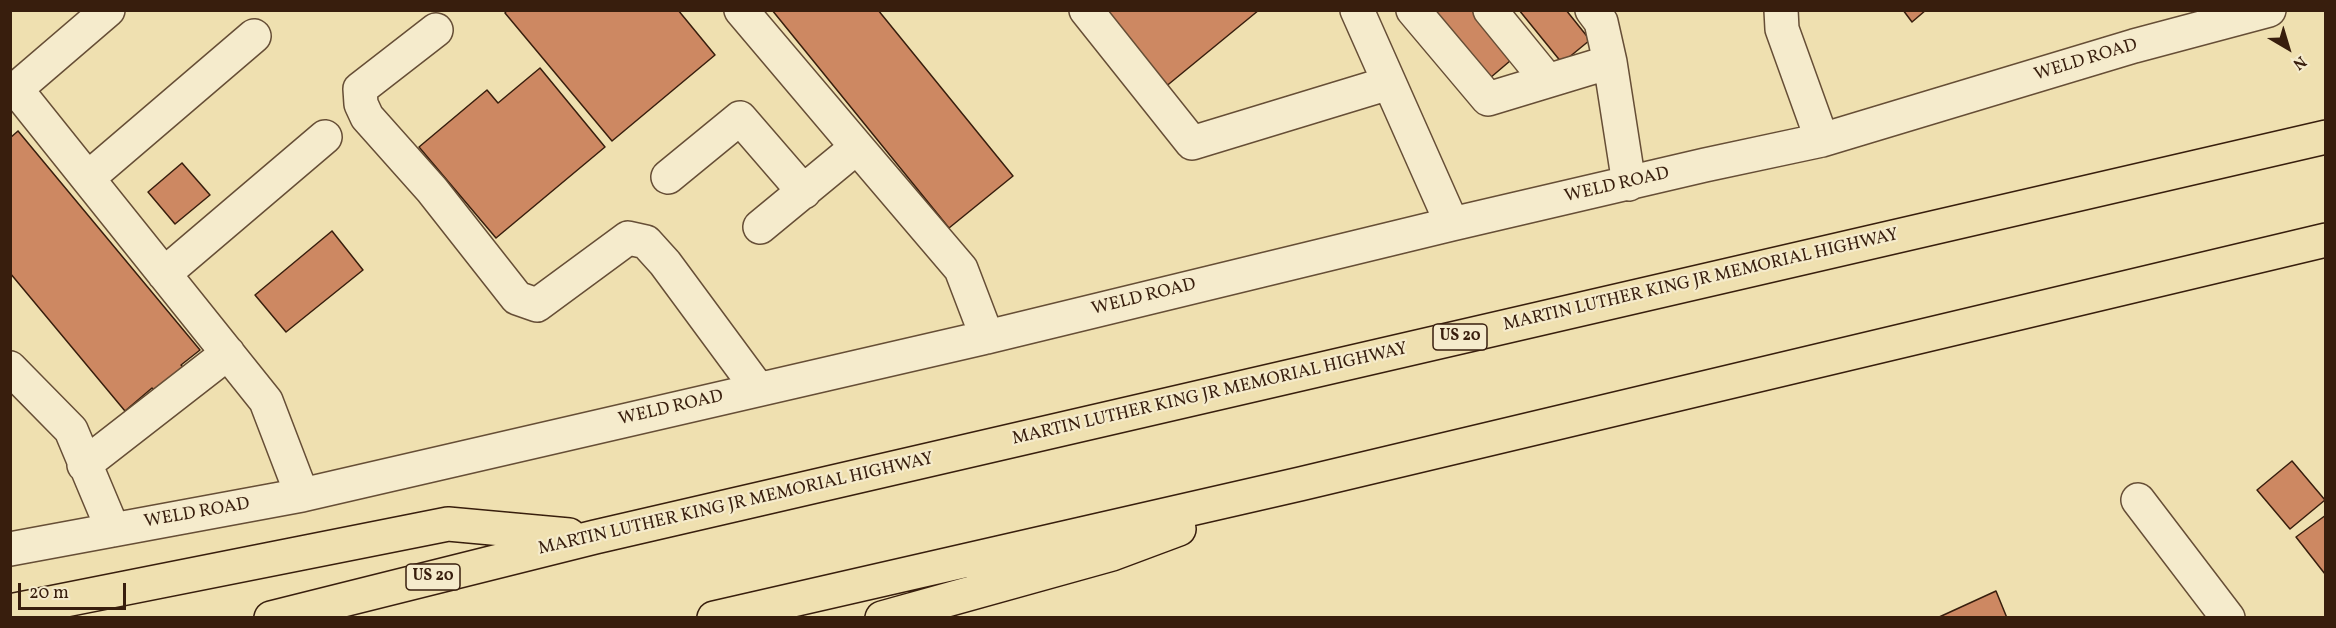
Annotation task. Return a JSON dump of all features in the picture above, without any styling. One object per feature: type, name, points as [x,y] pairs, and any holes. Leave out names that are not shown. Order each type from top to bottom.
[{"type":"highway","name":"MARTIN LUTHER KING JR MEMORIAL HIGHWAY","points":[[271,618],[595,537],[2325,137]]},
{"type":"highway","points":[[714,618],[1300,484],[2325,240]]},
{"type":"highway","points":[[882,618],[1112,554],[1300,484]]},
{"type":"highway","points":[[10,611],[448,524],[595,537]]},
{"type":"street","points":[[108,10],[13,91],[88,178],[266,401],[302,495]]},
{"type":"street","points":[[741,10],[961,269],[987,337]]},
{"type":"street","points":[[1086,10],[1192,143],[1389,83]]},
{"type":"street","points":[[1357,10],[1452,224]]},
{"type":"street","points":[[1413,10],[1488,99],[1610,62]]},
{"type":"street","points":[[1490,10],[1547,80]]},
{"type":"street","points":[[1592,10],[1601,22],[1610,62],[1629,184]]},
{"type":"street","points":[[1780,10],[1782,28],[1822,140]]},
{"type":"street","name":"WELD ROAD","points":[[12,544],[113,530],[302,495],[987,337],[1452,224],[1822,140],[2134,46],[2269,10]]},
{"type":"street","points":[[436,30],[360,89],[361,104],[367,117],[432,190],[517,298],[537,305],[628,238],[646,242],[665,263],[758,389]]},
{"type":"street","points":[[88,178],[254,36]]},
{"type":"street","points":[[668,177],[740,118],[804,192]]},
{"type":"street","points":[[164,274],[325,137]]},
{"type":"street","points":[[760,227],[857,147]]},
{"type":"street","points":[[84,465],[228,353]]},
{"type":"street","points":[[10,368],[71,430],[113,530]]},
{"type":"street","points":[[2138,500],[2219,614]]},
{"type":"building","points":[[507,10],[678,10],[715,55],[612,141],[505,13]]},
{"type":"building","points":[[772,10],[878,10],[1013,176],[949,228]]},
{"type":"building","points":[[1101,10],[1259,10],[1164,88]]},
{"type":"building","points":[[1433,10],[1479,10],[1517,55],[1490,78]]},
{"type":"building","points":[[1519,10],[1566,10],[1590,40],[1562,63]]},
{"type":"building","points":[[1903,10],[1926,10],[1912,22]]},
{"type":"building","points":[[540,68],[605,147],[496,238],[419,147],[487,90],[498,103]]},
{"type":"building","points":[[18,131],[200,350],[181,365],[194,379],[165,404],[152,388],[125,411],[10,273],[10,138]]},
{"type":"building","points":[[182,163],[210,195],[175,224],[148,192]]},
{"type":"building","points":[[332,231],[363,270],[286,332],[255,295]]},
{"type":"building","points":[[2292,461],[2325,500],[2290,529],[2257,490]]},
{"type":"building","points":[[2326,515],[2326,573],[2325,574],[2296,537]]},
{"type":"building","points":[[1996,591],[2007,618],[1937,618]]}]
